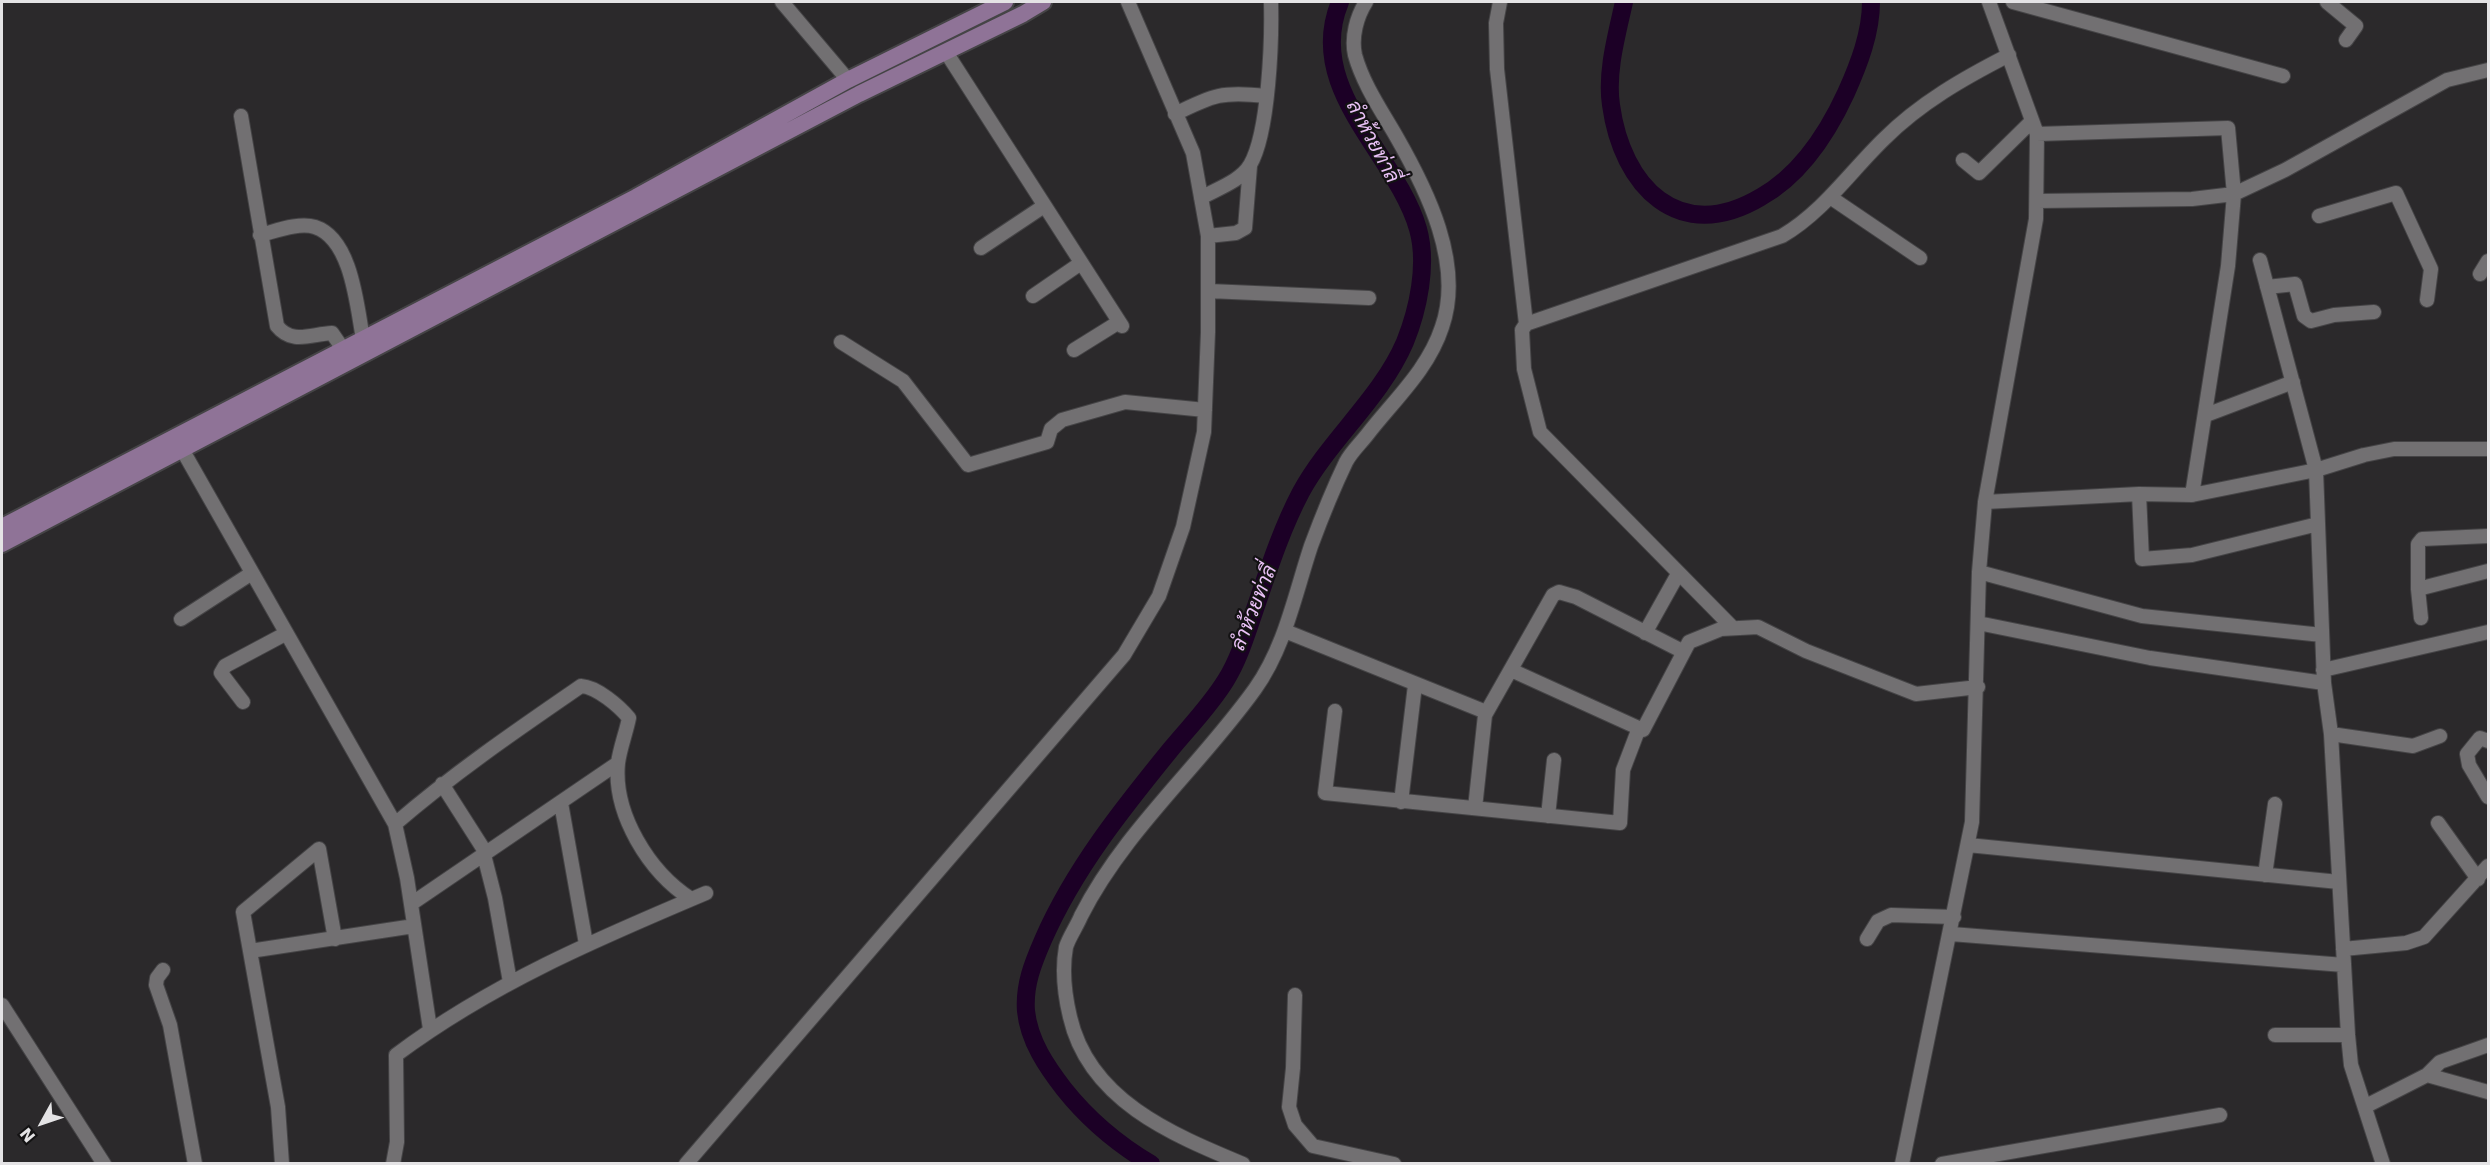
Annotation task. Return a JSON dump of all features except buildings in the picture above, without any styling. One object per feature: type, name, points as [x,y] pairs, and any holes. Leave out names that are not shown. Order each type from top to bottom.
[{"type":"main road","points":[[2,527],[636,197],[848,80],[1005,2]]},
{"type":"main road","points":[[2,544],[848,100],[1043,2]]},
{"type":"street","points":[[782,2],[848,80]]},
{"type":"street","points":[[686,1164],[1124,655],[1142,627],[1169,572],[1185,517],[1204,432],[1209,291],[1208,236],[1193,153],[1128,2]]},
{"type":"street","points":[[1208,236],[1236,233],[1245,228],[1250,166],[1260,138],[1272,41],[1271,2]]},
{"type":"street","points":[[1243,1164],[1182,1138],[1126,1103],[1094,1073],[1075,1039],[1065,995],[1066,947],[1095,890],[1168,794],[1257,687],[1285,631],[1312,544],[1347,460],[1428,362],[1443,325],[1449,299],[1448,268],[1431,210],[1410,159],[1365,82],[1354,51],[1355,27],[1366,2]]},
{"type":"street","points":[[1500,2],[1496,23],[1497,69],[1526,324]]},
{"type":"street","points":[[1902,1164],[1951,934],[1972,822],[1978,687],[1979,572],[1985,502],[2034,230],[2037,201],[2035,127],[1989,2]]},
{"type":"street","points":[[2013,2],[2283,76]]},
{"type":"street","points":[[2327,2],[2356,26],[2346,40]]},
{"type":"street","points":[[946,52],[1121,324],[1074,350]]},
{"type":"street","points":[[1733,628],[1540,432],[1524,369],[1522,330],[1526,324],[1782,236],[1800,225],[1884,138],[1908,118],[1932,99],[2009,55]]},
{"type":"street","points":[[2037,201],[2193,199],[2234,194],[2285,170],[2447,80],[2488,70]]},
{"type":"street","points":[[1175,114],[1225,93],[1265,96]]},
{"type":"street","points":[[241,116],[277,326],[285,334],[302,338],[332,333],[343,349]]},
{"type":"street","points":[[1963,160],[1979,173],[2035,127],[2228,128],[2234,194],[2228,266],[2192,495]]},
{"type":"street","points":[[1201,198],[1240,176],[1250,166]]},
{"type":"street","points":[[2319,216],[2396,193],[2431,269],[2427,300]]},
{"type":"street","points":[[1830,196],[1920,258]]},
{"type":"street","points":[[981,248],[1044,206]]},
{"type":"street","points":[[260,235],[300,226],[315,227],[336,241],[345,256],[363,339]]},
{"type":"street","points":[[2260,260],[2316,470],[2323,677],[2331,734],[2348,1035],[2351,1065],[2383,1164]]},
{"type":"street","points":[[2480,274],[2488,261]]},
{"type":"street","points":[[1033,296],[1081,262]]},
{"type":"street","points":[[2267,287],[2295,284],[2304,316],[2311,321],[2334,315],[2374,312]]},
{"type":"street","points":[[1209,291],[1369,298]]},
{"type":"street","points":[[841,342],[903,381],[968,465],[1047,442],[1051,429],[1062,420],[1125,402],[1205,410]]},
{"type":"street","points":[[2206,416],[2293,382]]},
{"type":"street","points":[[1985,502],[2139,494],[2192,495],[2316,470],[2364,455],[2394,449],[2488,449]]},
{"type":"street","points":[[183,451],[395,824],[411,904],[430,1029]]},
{"type":"street","points":[[2139,494],[2142,559],[2193,555],[2318,524]]},
{"type":"street","points":[[2421,618],[2418,589],[2418,544],[2421,538],[2488,536]]},
{"type":"street","points":[[1979,572],[2142,616],[2322,635]]},
{"type":"street","points":[[2418,589],[2488,572]]},
{"type":"street","points":[[181,619],[252,573]]},
{"type":"street","points":[[1645,633],[1678,574]]},
{"type":"street","points":[[1475,808],[1486,712],[1548,601],[1559,592],[1576,597],[1682,651]]},
{"type":"street","points":[[1978,623],[2150,658],[2323,677],[2389,653],[2488,632]]},
{"type":"street","points":[[1511,670],[1643,730],[1682,651],[1689,642],[1705,635],[1733,628],[1758,627],[1806,651],[1916,694],[1978,687]]},
{"type":"street","points":[[1285,631],[1486,712]]},
{"type":"street","points":[[243,702],[221,673],[225,666],[285,634]]},
{"type":"street","points":[[1401,802],[1415,685]]},
{"type":"street","points":[[395,824],[442,784],[581,686],[588,687],[622,710],[629,718],[618,763],[619,788],[630,828],[651,861],[691,899]]},
{"type":"street","points":[[1335,711],[1325,793],[1620,823],[1623,770],[1639,728]]},
{"type":"street","points":[[2331,734],[2413,747],[2440,736]]},
{"type":"street","points":[[2488,741],[2480,738],[2467,754],[2469,765],[2488,797]]},
{"type":"street","points":[[1548,816],[1554,760]]},
{"type":"street","points":[[411,904],[618,763]]},
{"type":"street","points":[[442,784],[485,854],[510,982]]},
{"type":"street","points":[[561,803],[586,944]]},
{"type":"street","points":[[2265,874],[2275,804]]},
{"type":"street","points":[[2438,823],[2478,879]]},
{"type":"street","points":[[1968,845],[2339,882]]},
{"type":"street","points":[[282,1164],[278,1107],[243,912],[319,849],[335,939]]},
{"type":"street","points":[[2343,949],[2406,944],[2424,937],[2488,866]]},
{"type":"street","points":[[393,1164],[397,1142],[396,1055],[430,1029],[510,982],[586,944],[706,893]]},
{"type":"street","points":[[1866,939],[1878,921],[1891,915],[1954,917]]},
{"type":"street","points":[[250,951],[414,926]]},
{"type":"street","points":[[1951,934],[2344,965]]},
{"type":"street","points":[[163,970],[157,978],[156,985],[170,1025],[195,1164]]},
{"type":"street","points":[[1295,995],[1294,1056],[1289,1107],[1295,1125],[1313,1146],[1372,1157],[1394,1164]]},
{"type":"street","points":[[2,1005],[104,1164]]},
{"type":"street","points":[[2275,1035],[2348,1035]]},
{"type":"street","points":[[2366,1106],[2427,1076],[2440,1062],[2488,1045]]},
{"type":"street","points":[[2427,1076],[2488,1092]]},
{"type":"street","points":[[1941,1164],[2220,1115]]},
{"type":"waterway","name":"ลำห้วยท่าลี่","points":[[1151,1164],[1115,1140],[1093,1120],[1073,1100],[1051,1072],[1035,1043],[1028,1022],[1026,1011],[1028,983],[1055,914],[1084,864],[1135,794],[1207,707],[1231,672],[1275,551],[1301,492],[1326,454],[1383,382],[1410,329],[1422,272],[1421,243],[1407,201],[1357,120],[1343,92],[1334,63],[1332,34],[1340,2]]},
{"type":"waterway","name":"ลำห้วยท่าลี่","points":[[1624,2],[1610,79],[1611,105],[1617,134],[1628,160],[1642,183],[1659,200],[1680,211],[1705,215],[1731,210],[1761,197],[1788,177],[1811,151],[1831,123],[1855,71],[1867,37],[1871,2]]}]
